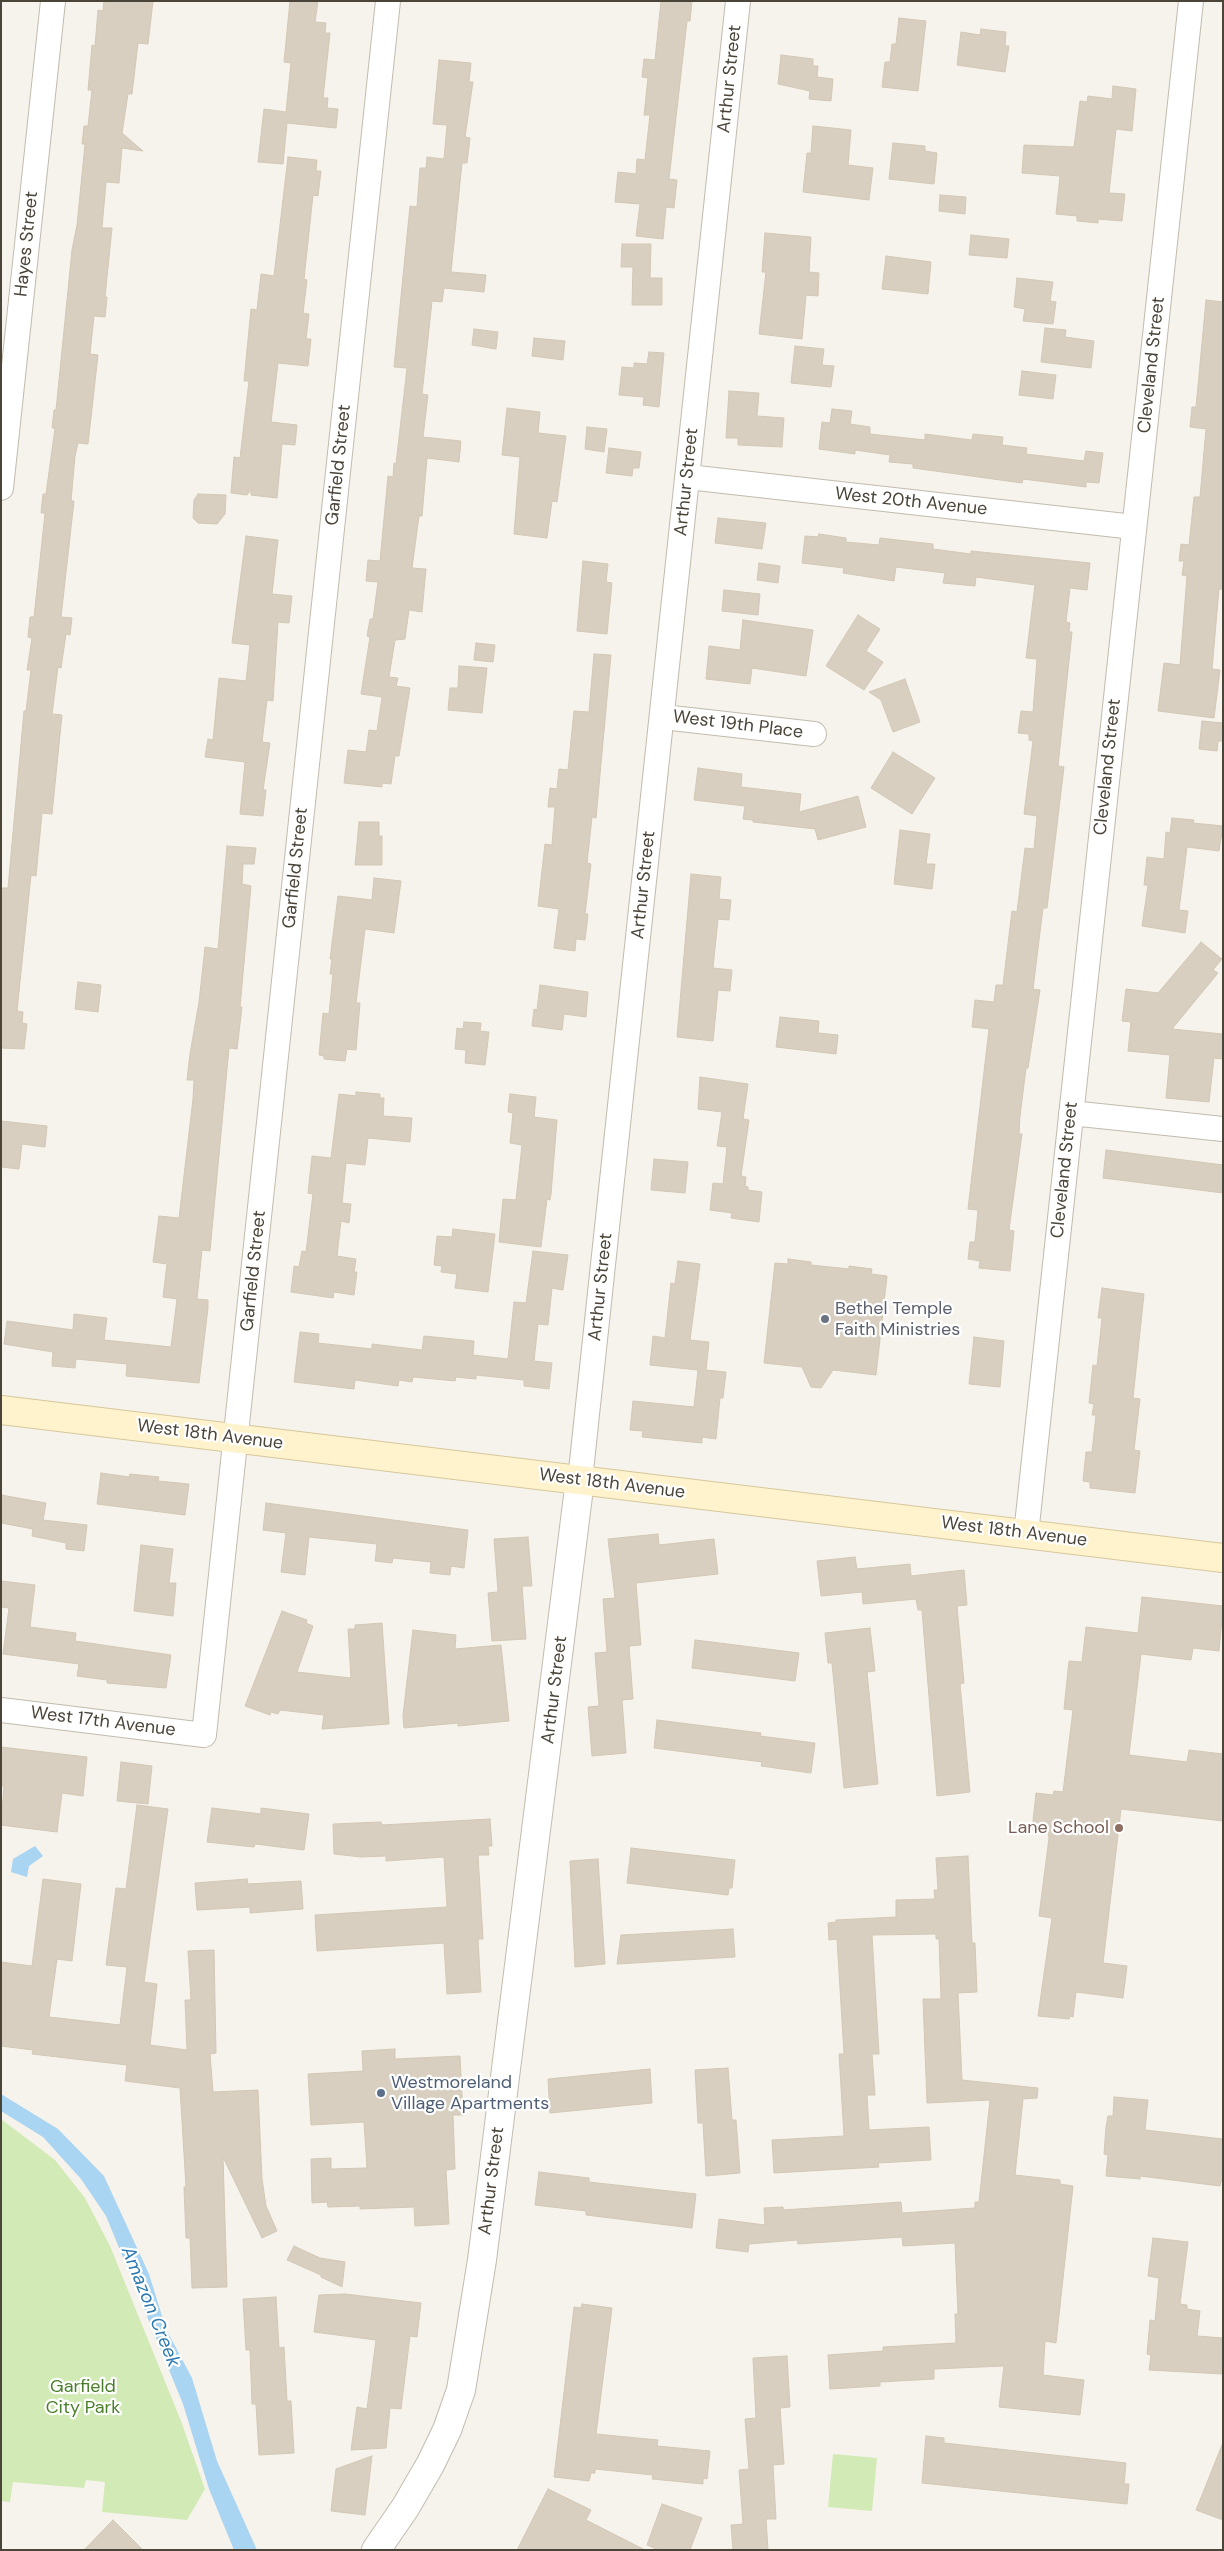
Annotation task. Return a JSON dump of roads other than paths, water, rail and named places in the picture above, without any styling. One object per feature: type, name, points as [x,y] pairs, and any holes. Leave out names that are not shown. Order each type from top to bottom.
[{"type":"main road","name":"West 18th Avenue","points":[[1,1410],[1223,1558]]},
{"type":"street","name":"Hayes Street","points":[[1,488],[53,1]]},
{"type":"street","name":"Garfield Street","points":[[204,1735],[388,1]]},
{"type":"street","name":"Arthur Street","points":[[376,2550],[405,2508],[430,2465],[447,2430],[462,2382],[482,2260],[580,1480],[738,1]]},
{"type":"street","name":"Cleveland Street","points":[[1026,1534],[1191,1]]},
{"type":"street","name":"West 20th Avenue","points":[[688,477],[1134,527]]},
{"type":"street","name":"West 19th Place","points":[[663,717],[814,734]]},
{"type":"street","points":[[1071,1113],[1223,1129]]},
{"type":"street","name":"West 17th Avenue","points":[[1,1710],[204,1735]]},
{"type":"water","points":[[35,1846],[43,1856],[29,1866],[27,1877],[11,1872],[13,1859]]},
{"type":"water","name":"Amazon Creek","points":[[1,2094],[58,2129],[104,2176],[149,2274],[166,2329],[192,2378],[217,2461],[257,2550],[234,2550],[209,2489],[183,2404],[106,2216],[81,2179],[43,2137],[1,2111]]},
{"type":"place","name":"Bethel Temple Faith Ministries","points":[[825,1319]]},
{"type":"place","name":"Lane School","points":[[1119,1828]]},
{"type":"place","name":"Westmoreland Village Apartments","points":[[381,2093]]},
{"type":"park label","name":"Garfield City Park","points":[[83,2397]]}]
